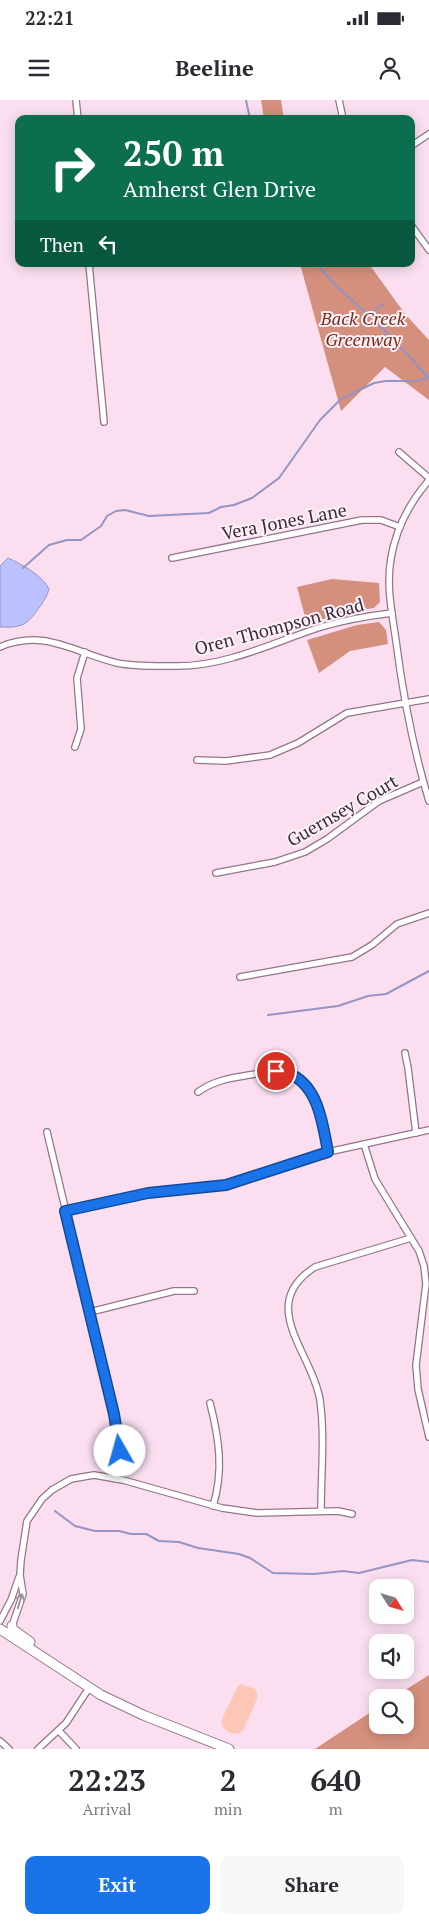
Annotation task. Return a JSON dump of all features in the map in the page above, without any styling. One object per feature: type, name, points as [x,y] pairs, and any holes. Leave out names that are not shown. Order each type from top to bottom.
[{"type":"street","points":[[76,100],[78,115]]},
{"type":"street","points":[[338,100],[342,115]]},
{"type":"street","points":[[415,143],[429,134]]},
{"type":"street","points":[[415,231],[429,250]]},
{"type":"street","points":[[89,267],[104,422]]},
{"type":"street","points":[[399,452],[429,479],[416,497],[400,527],[394,542],[389,576],[404,703],[429,802]]},
{"type":"street","name":"Vera Jones Lane","points":[[172,558],[362,520],[381,520],[400,527]]},
{"type":"street","name":"Oren Thompson Road","points":[[0,647],[22,640],[39,639],[56,642],[111,661],[135,665],[192,666],[209,664],[331,624],[354,618],[392,613]]},
{"type":"street","points":[[75,747],[81,729],[77,678],[85,652]]},
{"type":"street","points":[[197,760],[226,761],[270,755],[298,743],[347,713],[429,699]]},
{"type":"street","name":"Guernsey Court","points":[[216,872],[275,862],[305,852],[327,839],[379,801],[423,782]]},
{"type":"street","points":[[240,977],[348,958],[372,945],[397,924],[429,913]]},
{"type":"street","points":[[405,1054],[416,1133]]},
{"type":"street","points":[[198,1092],[210,1083],[244,1076],[276,1071],[292,1075],[304,1084],[312,1095],[323,1128],[328,1152]]},
{"type":"street","points":[[65,1211],[148,1193],[226,1185],[328,1152],[429,1130]]},
{"type":"street","points":[[47,1132],[119,1440],[119,1462],[116,1479]]},
{"type":"street","points":[[364,1144],[375,1179],[419,1251],[424,1266],[426,1284],[416,1365],[418,1389],[429,1437]]},
{"type":"street","points":[[321,1511],[320,1399],[308,1365],[289,1324],[288,1305],[293,1287],[303,1275],[315,1267],[411,1238]]},
{"type":"street","points":[[90,1312],[174,1292],[194,1291]]},
{"type":"street","points":[[210,1403],[218,1440],[220,1468],[220,1480],[213,1506]]},
{"type":"street","points":[[70,1675],[63,1664],[12,1629],[23,1594],[20,1575],[22,1547],[28,1521],[42,1499],[63,1483],[82,1476],[94,1476],[116,1479],[213,1506],[256,1513],[338,1511],[352,1514]]},
{"type":"street","points":[[0,1621],[11,1600],[20,1575]]},
{"type":"street","points":[[0,1629],[89,1688],[143,1715],[229,1749]]},
{"type":"street","points":[[38,1749],[59,1731],[89,1688]]},
{"type":"street","points":[[59,1731],[76,1749]]},
{"type":"street","points":[[0,1741],[10,1749]]},
{"type":"shaded area","points":[[241,1684],[255,1689],[258,1696],[244,1729],[234,1734],[224,1728],[221,1721],[238,1686]]},
{"type":"green space","points":[[261,100],[281,100],[283,115],[263,115]]},
{"type":"green space","name":"Back Creek Greenway","points":[[301,267],[371,267],[405,314],[429,340],[429,400],[385,367],[341,411]]},
{"type":"green space","points":[[332,579],[379,583],[380,602],[374,608],[340,614],[307,624],[297,587]]},
{"type":"green space","points":[[379,622],[386,630],[388,644],[350,651],[319,673],[307,640],[357,625]]},
{"type":"green space","points":[[429,1675],[429,1749],[315,1749],[369,1713],[369,1734],[414,1734],[414,1689],[407,1689]]},
{"type":"water","points":[[8,558],[37,575],[49,589],[35,614],[27,622],[18,626],[0,627],[0,566]]},
{"type":"waterway","points":[[246,100],[249,115]]},
{"type":"waterway","points":[[320,267],[336,286],[378,323],[429,378]]},
{"type":"waterway","points":[[369,315],[384,303]]},
{"type":"waterway","points":[[23,568],[49,545],[67,540],[81,540],[101,526],[107,516],[116,511],[125,510],[149,516],[209,513],[221,507],[234,505],[252,498],[279,478],[320,420],[341,399],[374,383],[415,381],[428,378]]},
{"type":"waterway","points":[[268,1015],[338,1006],[368,996],[386,994],[429,971]]},
{"type":"waterway","points":[[55,1511],[75,1526],[95,1531],[146,1534],[159,1541],[179,1542],[198,1548],[239,1554],[250,1558],[273,1573],[314,1574],[343,1571],[359,1573],[412,1560],[429,1562]]},
{"type":"route","points":[[120,1451],[114,1414],[65,1211],[148,1193],[194,1190],[226,1185],[328,1152],[323,1128],[312,1095],[304,1084],[292,1075],[276,1071]]}]
